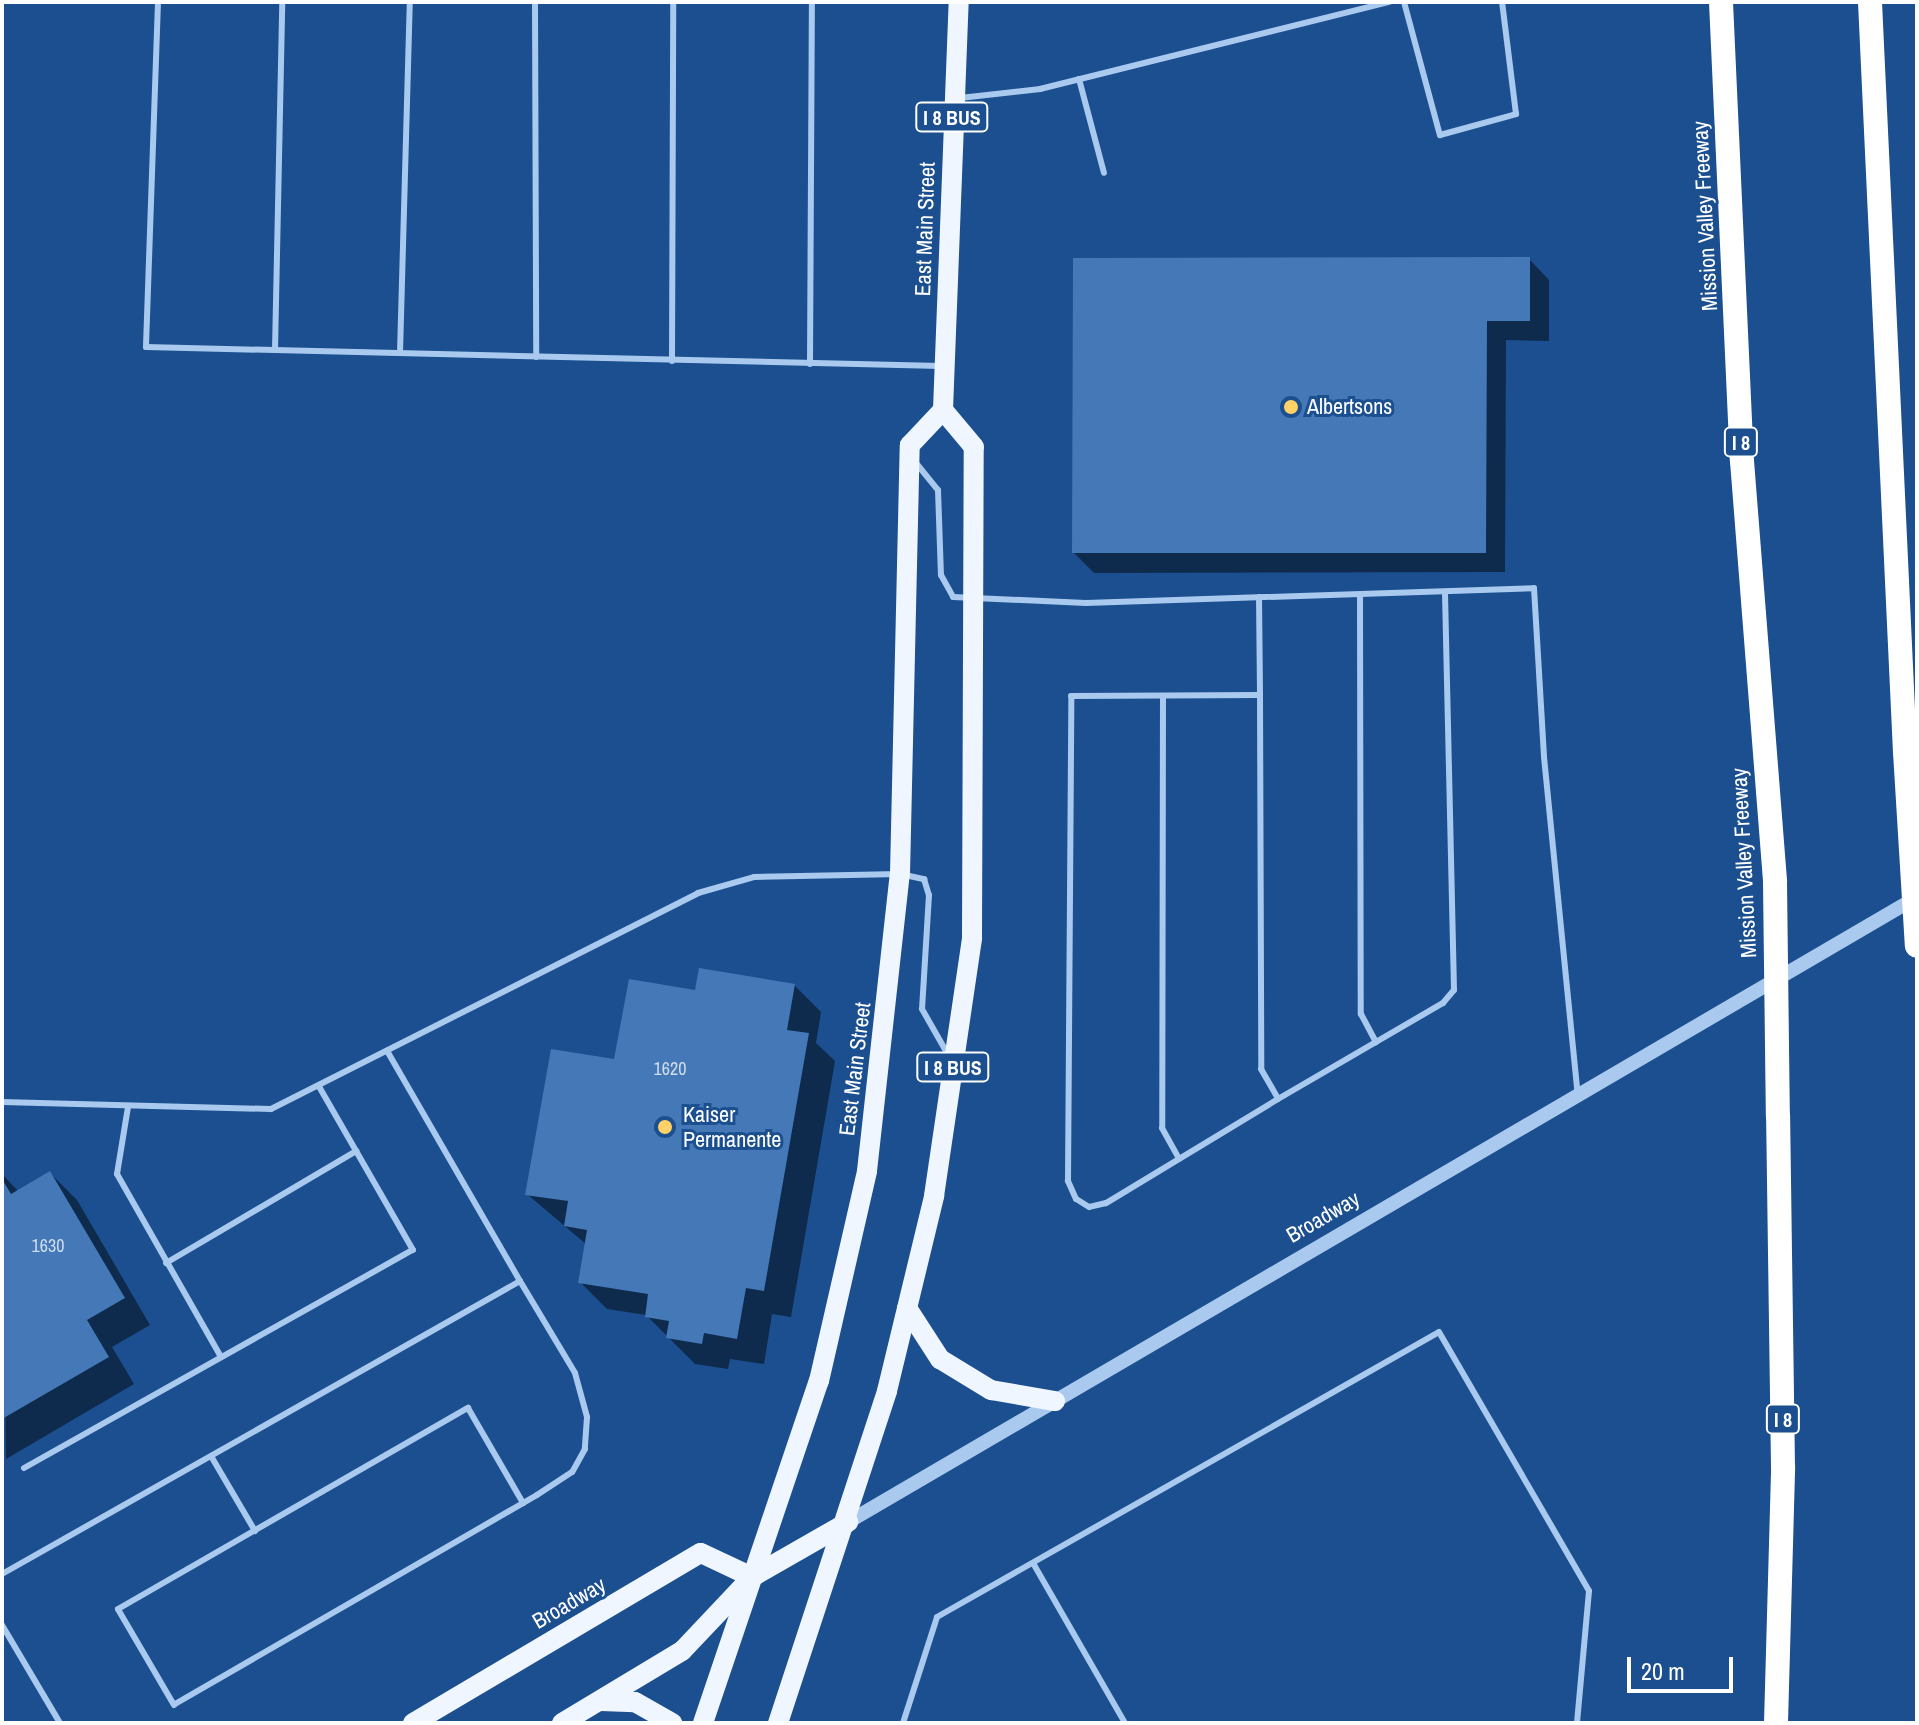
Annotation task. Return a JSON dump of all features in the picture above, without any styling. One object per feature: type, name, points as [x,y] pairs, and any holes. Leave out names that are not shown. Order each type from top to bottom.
[{"type":"highway","points":[[1713,2],[1724,82]]},
{"type":"highway","name":"Mission Valley Freeway","points":[[1721,2],[1742,461],[1775,882],[1783,1467],[1776,1723]]},
{"type":"highway","points":[[1870,2],[1917,946]]},
{"type":"highway","points":[[1878,168],[1881,2]]},
{"type":"main road","name":"East Main Street","points":[[703,1723],[819,1381],[867,1171],[900,874],[910,445],[943,410],[952,99],[959,2]]},
{"type":"main road","name":"I 8 BUS","points":[[778,1723],[848,1522],[907,1308],[934,1196],[972,938],[974,447],[943,410]]},
{"type":"main road","points":[[907,1308],[940,1359],[991,1390],[1055,1401]]},
{"type":"main road","name":"Broadway","points":[[562,1723],[682,1651],[752,1577],[848,1522]]},
{"type":"main road","name":"Broadway","points":[[413,1723],[701,1553],[752,1577]]},
{"type":"main road","points":[[601,1701],[635,1702],[661,1712],[672,1723]]},
{"type":"street","name":"Broadway","points":[[848,1522],[1917,897]]},
{"type":"lane","points":[[158,2],[146,347],[945,366]]},
{"type":"lane","points":[[275,350],[282,2]]},
{"type":"lane","points":[[400,353],[410,2]]},
{"type":"lane","points":[[535,2],[536,357]]},
{"type":"lane","points":[[672,361],[673,2]]},
{"type":"lane","points":[[810,364],[812,2]]},
{"type":"lane","points":[[952,99],[1079,79],[1389,2]]},
{"type":"lane","points":[[1404,2],[1440,135],[1516,114],[1502,2]]},
{"type":"lane","points":[[1079,79],[1104,173]]},
{"type":"lane","points":[[911,458],[938,490],[945,588],[953,597],[975,600],[1259,597],[1534,588],[1544,757],[1578,1095]]},
{"type":"lane","points":[[1260,695],[1071,696],[1068,1181],[1076,1199],[1089,1207],[1106,1203],[1443,1003],[1454,990],[1445,592]]},
{"type":"lane","points":[[1360,594],[1361,1014],[1376,1042]]},
{"type":"lane","points":[[1259,597],[1261,1069],[1278,1099]]},
{"type":"lane","points":[[1163,696],[1162,1128],[1179,1159]]},
{"type":"lane","points":[[2,1102],[253,1112],[318,1085],[720,884],[754,877],[900,874],[924,879],[929,895],[922,1009],[953,1064]]},
{"type":"lane","points":[[387,1051],[575,1373],[587,1417],[585,1449],[572,1472],[523,1503],[174,1705],[118,1609],[468,1408],[523,1503]]},
{"type":"lane","points":[[24,1468],[413,1250],[318,1085]]},
{"type":"lane","points":[[128,1107],[117,1174],[221,1357]]},
{"type":"lane","points":[[166,1263],[356,1151]]},
{"type":"lane","points":[[2,1574],[520,1281]]},
{"type":"lane","points":[[903,1723],[937,1617],[1439,1332],[1589,1591],[1577,1723]]},
{"type":"lane","points":[[211,1456],[255,1531]]},
{"type":"lane","points":[[1033,1563],[1125,1723]]},
{"type":"lane","points":[[2,1625],[60,1723]]},
{"type":"building","points":[[1530,257],[1530,321],[1487,321],[1486,553],[1072,553],[1073,258]]},
{"type":"building","name":"Kaiser Permanente","points":[[699,968],[795,984],[787,1030],[809,1033],[764,1291],[746,1288],[737,1339],[704,1333],[702,1344],[666,1338],[669,1321],[645,1317],[648,1294],[578,1283],[587,1230],[564,1226],[568,1201],[525,1195],[551,1049],[614,1059],[629,979],[695,990]]},
{"type":"building","points":[[50,1171],[125,1298],[87,1320],[109,1357],[2,1419],[2,1179],[11,1194]]},
{"type":"place","name":"Albertsons","points":[[1291,407]]},
{"type":"place","name":"Kaiser Permanente","points":[[665,1127]]}]
